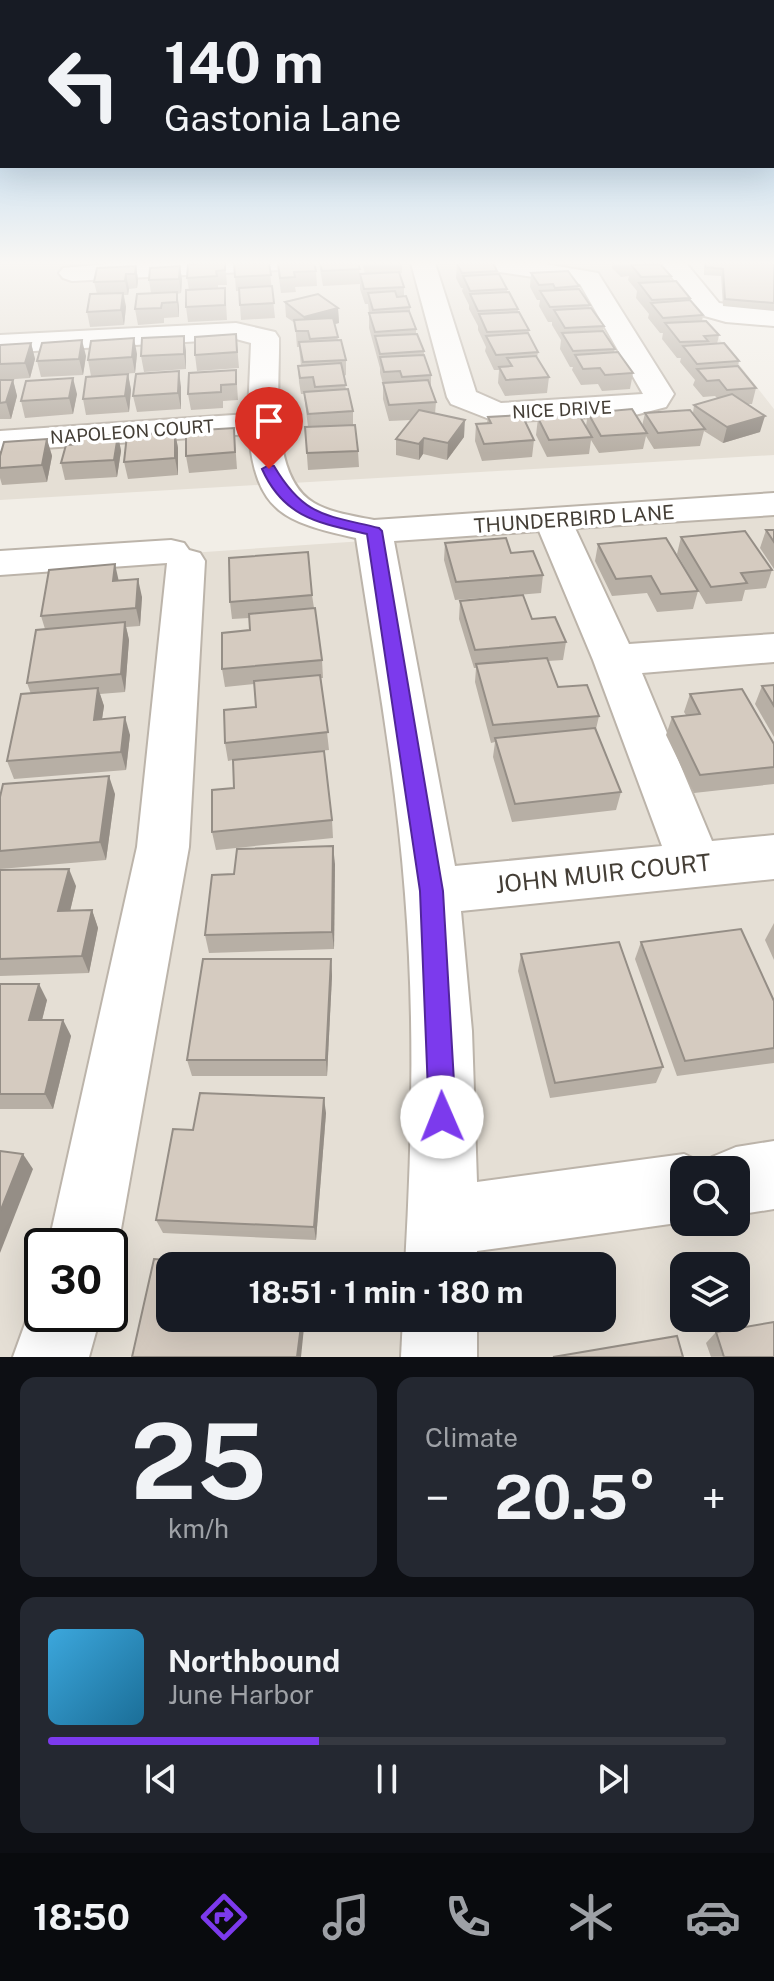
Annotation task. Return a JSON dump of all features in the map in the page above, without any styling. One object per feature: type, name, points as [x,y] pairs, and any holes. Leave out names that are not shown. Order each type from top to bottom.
[{"type":"street","points":[[0,344],[46,326]]},
{"type":"street","name":"THUNDERBIRD LANE","points":[[176,326],[254,333],[265,338],[264,423],[269,469],[278,488],[292,503],[302,511],[329,521],[374,531],[774,504]]},
{"type":"street","name":"NICE DRIVE","points":[[440,326],[462,397],[497,413],[635,406],[655,400],[659,394],[619,326]]},
{"type":"street","name":"NAPOLEON COURT","points":[[0,441],[264,423]]},
{"type":"street","points":[[553,520],[615,660],[695,865]]},
{"type":"street","points":[[374,531],[432,891],[440,1021],[442,1243],[670,1191]]},
{"type":"street","points":[[0,563],[179,556],[163,847],[87,1228]]},
{"type":"street","points":[[615,660],[774,648]]},
{"type":"street","name":"JOHN MUIR COURT","points":[[432,891],[774,857]]},
{"type":"street","points":[[750,1179],[774,1175]]},
{"type":"street","points":[[51,1357],[59,1332]]},
{"type":"street","points":[[439,1357],[440,1332]]},
{"type":"shaded area","points":[[0,326],[709,326],[774,409],[774,455],[0,500]]},
{"type":"shaded area","points":[[774,513],[774,1357],[0,1357],[0,566]]},
{"type":"building","points":[[295,326],[335,326],[338,337],[310,339],[308,331],[296,331]]},
{"type":"building","points":[[373,326],[415,326],[416,329],[375,332]]},
{"type":"building","points":[[484,326],[527,326],[529,330],[487,332]]},
{"type":"building","points":[[668,326],[711,326],[719,335],[704,336],[708,341],[680,342]]},
{"type":"building","points":[[603,331],[615,349],[573,351],[562,333]]},
{"type":"building","points":[[528,333],[538,352],[496,355],[486,336]]},
{"type":"building","points":[[236,334],[237,352],[195,355],[195,337]]},
{"type":"building","points":[[417,334],[424,351],[380,354],[375,336]]},
{"type":"building","points":[[184,336],[184,354],[141,356],[142,338]]},
{"type":"building","points":[[134,338],[132,357],[88,360],[91,341]]},
{"type":"building","points":[[82,340],[79,359],[37,361],[42,343]]},
{"type":"building","points":[[341,340],[346,360],[303,362],[299,342]]},
{"type":"building","points":[[31,343],[25,363],[0,364],[0,345]]},
{"type":"building","points":[[724,343],[739,361],[697,364],[683,346]]},
{"type":"building","points":[[618,352],[633,373],[605,375],[600,368],[583,369],[575,355]]},
{"type":"building","points":[[424,355],[431,375],[402,377],[400,371],[384,372],[380,357]]},
{"type":"building","points":[[536,356],[549,377],[506,380],[499,367],[512,366],[507,358]]},
{"type":"building","points":[[341,363],[346,385],[315,387],[313,377],[300,378],[298,366]]},
{"type":"building","points":[[738,366],[756,388],[727,390],[719,380],[707,381],[697,369]]},
{"type":"building","points":[[236,370],[236,384],[221,385],[221,392],[188,394],[189,373]]},
{"type":"building","points":[[179,371],[178,393],[133,396],[136,374]]},
{"type":"building","points":[[128,374],[125,396],[83,399],[86,377]]},
{"type":"building","points":[[73,378],[69,398],[21,401],[26,381]]},
{"type":"building","points":[[0,380],[13,380],[6,402],[0,403]]},
{"type":"building","points":[[428,380],[436,402],[389,405],[383,383]]},
{"type":"building","points":[[348,389],[353,411],[308,414],[304,392]]},
{"type":"building","points":[[732,394],[765,416],[727,427],[694,405]]},
{"type":"building","points":[[632,409],[647,433],[601,436],[588,413]]},
{"type":"building","points":[[419,410],[465,420],[448,443],[424,438],[419,444],[396,439]]},
{"type":"building","points":[[690,410],[705,429],[658,433],[645,413]]},
{"type":"building","points":[[522,415],[534,440],[484,444],[476,424],[491,423],[488,417]]},
{"type":"building","points":[[579,415],[592,437],[549,440],[538,418]]},
{"type":"building","points":[[355,425],[358,451],[307,453],[305,427]]},
{"type":"building","points":[[234,428],[235,452],[186,456],[186,431]]},
{"type":"building","points":[[175,432],[175,458],[124,462],[127,435]]},
{"type":"building","points":[[118,435],[114,460],[61,463],[66,445],[81,444],[83,437]]},
{"type":"building","points":[[47,439],[42,465],[0,468],[4,442]]},
{"type":"building","points":[[766,530],[774,530],[774,542]]},
{"type":"building","points":[[745,531],[772,570],[741,573],[747,583],[711,587],[681,537]]},
{"type":"building","points":[[506,538],[511,553],[533,551],[543,575],[456,582],[445,543]]},
{"type":"building","points":[[666,538],[698,591],[661,594],[651,576],[616,579],[598,544]]},
{"type":"building","points":[[308,552],[312,595],[230,602],[229,558]]},
{"type":"building","points":[[115,564],[113,581],[138,579],[136,608],[41,616],[49,570]]},
{"type":"building","points":[[523,595],[532,619],[555,617],[566,642],[475,650],[460,601]]},
{"type":"building","points":[[315,608],[322,660],[222,669],[222,633],[250,630],[249,614]]},
{"type":"building","points":[[125,622],[121,674],[27,683],[36,630]]},
{"type":"building","points":[[547,658],[558,687],[587,685],[599,716],[493,725],[476,664]]},
{"type":"building","points":[[320,675],[328,732],[225,743],[224,710],[256,707],[254,681]]},
{"type":"building","points":[[774,685],[774,706],[762,686]]},
{"type":"building","points":[[98,688],[94,720],[125,717],[121,752],[7,761],[21,694]]},
{"type":"building","points":[[742,689],[774,744],[774,767],[700,775],[672,717],[700,714],[690,694]]},
{"type":"building","points":[[595,728],[621,792],[515,804],[495,738]]},
{"type":"building","points":[[324,751],[332,820],[212,832],[212,790],[234,788],[233,760]]},
{"type":"building","points":[[109,776],[100,842],[0,851],[0,797],[3,784]]},
{"type":"building","points":[[333,846],[332,932],[205,935],[212,875],[234,874],[237,849]]},
{"type":"building","points":[[69,869],[58,911],[92,910],[82,956],[0,959],[0,870]]},
{"type":"building","points":[[741,929],[774,1001],[774,1048],[685,1061],[641,942]]},
{"type":"building","points":[[619,942],[663,1067],[555,1083],[521,954]]},
{"type":"building","points":[[203,959],[331,959],[326,1060],[187,1060]]},
{"type":"building","points":[[0,984],[39,984],[29,1020],[63,1020],[45,1094],[0,1094]]},
{"type":"building","points":[[200,1093],[324,1098],[314,1227],[156,1220],[173,1129],[193,1130]]},
{"type":"building","points":[[0,1151],[23,1154],[0,1212]]},
{"type":"building","points":[[154,1259],[156,1332],[300,1332],[297,1357],[132,1357]]},
{"type":"building","points":[[774,1322],[774,1357],[724,1357],[716,1332],[750,1332],[750,1326]]},
{"type":"building","points":[[677,1336],[683,1357],[553,1357]]},
{"type":"route","points":[[269,469],[278,488],[302,511],[329,521],[374,531],[432,891],[442,1117]]}]
